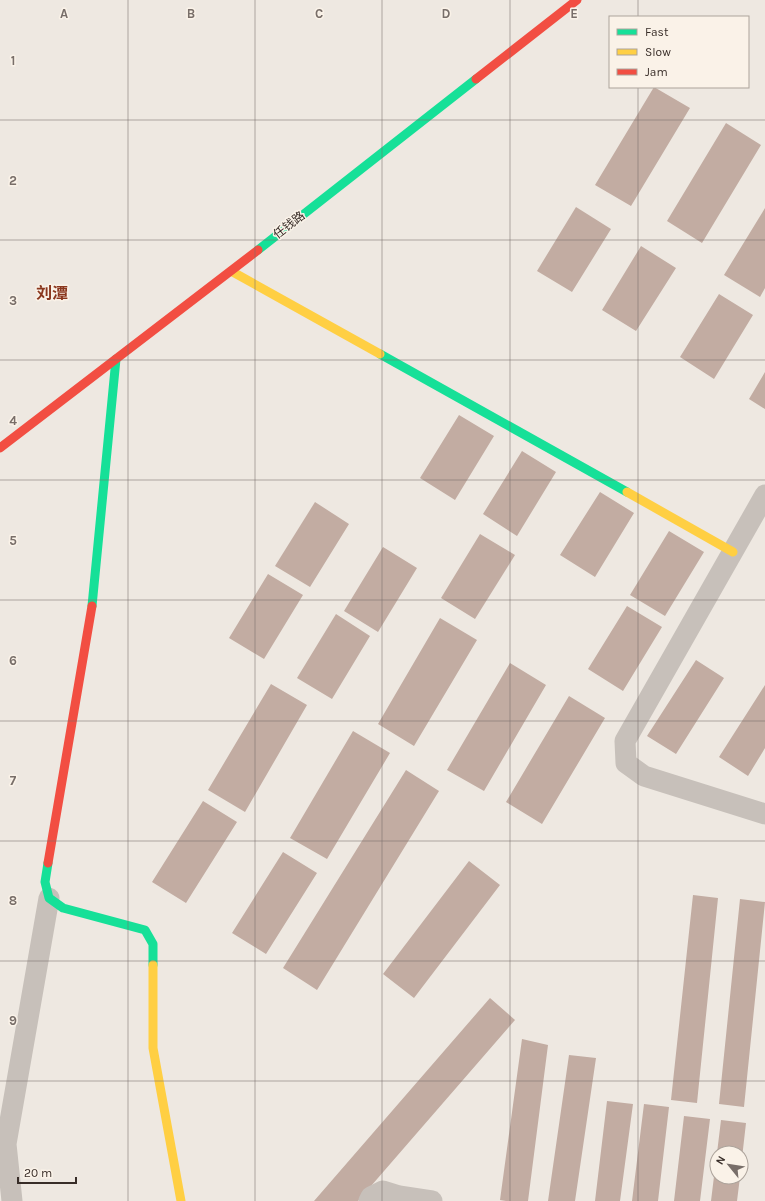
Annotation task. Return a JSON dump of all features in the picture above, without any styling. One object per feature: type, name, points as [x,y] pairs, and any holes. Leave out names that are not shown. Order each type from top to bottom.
[{"type":"street","name":"任钱路","points":[[0,448],[231,271],[577,0]]},
{"type":"street","points":[[231,271],[733,552]]},
{"type":"street","points":[[12,1201],[6,1144],[49,898],[45,882],[93,598],[116,359]]},
{"type":"street","points":[[765,496],[625,741],[626,764],[644,776],[765,814]]},
{"type":"street","points":[[49,898],[63,908],[144,930],[153,944],[153,1048],[181,1201]]},
{"type":"street","points":[[369,1201],[371,1197],[383,1191],[399,1196],[432,1201]]},
{"type":"building","points":[[653,88],[690,108],[631,206],[595,185]]},
{"type":"building","points":[[726,123],[761,145],[702,243],[667,221]]},
{"type":"building","points":[[576,207],[611,229],[572,292],[537,271]]},
{"type":"building","points":[[765,208],[765,288],[760,297],[724,275]]},
{"type":"building","points":[[641,246],[676,268],[636,331],[602,310]]},
{"type":"building","points":[[719,294],[753,315],[714,379],[680,357]]},
{"type":"building","points":[[765,372],[765,409],[749,399]]},
{"type":"building","points":[[459,415],[494,436],[455,500],[420,478]]},
{"type":"building","points":[[522,451],[556,472],[517,536],[483,514]]},
{"type":"building","points":[[600,492],[634,513],[595,577],[560,555]]},
{"type":"building","points":[[315,502],[349,524],[310,587],[275,566]]},
{"type":"building","points":[[669,531],[704,552],[665,616],[630,595]]},
{"type":"building","points":[[480,534],[515,555],[475,619],[441,598]]},
{"type":"building","points":[[383,547],[417,568],[378,632],[344,611]]},
{"type":"building","points":[[268,574],[303,595],[264,659],[229,638]]},
{"type":"building","points":[[627,606],[662,627],[623,691],[588,669]]},
{"type":"building","points":[[336,614],[370,636],[332,699],[297,678]]},
{"type":"building","points":[[440,618],[477,640],[414,746],[378,724]]},
{"type":"building","points":[[696,660],[724,678],[676,754],[647,736]]},
{"type":"building","points":[[510,663],[546,685],[484,791],[447,770]]},
{"type":"building","points":[[271,684],[307,705],[245,812],[208,790]]},
{"type":"building","points":[[765,685],[765,748],[748,776],[719,757]]},
{"type":"building","points":[[569,696],[605,718],[542,824],[506,802]]},
{"type":"building","points":[[353,731],[390,753],[327,859],[290,838]]},
{"type":"building","points":[[406,770],[439,791],[317,990],[283,968]]},
{"type":"building","points":[[203,801],[237,822],[186,903],[152,882]]},
{"type":"building","points":[[283,852],[317,873],[266,954],[232,933]]},
{"type":"building","points":[[469,861],[500,885],[414,998],[383,974]]},
{"type":"building","points":[[693,895],[718,898],[697,1103],[671,1100]]},
{"type":"building","points":[[740,899],[765,902],[744,1107],[719,1104]]},
{"type":"building","points":[[490,998],[515,1020],[358,1201],[314,1201]]},
{"type":"building","points":[[522,1039],[548,1045],[528,1201],[506,1201],[500,1200]]},
{"type":"building","points":[[569,1055],[596,1058],[575,1201],[548,1201]]},
{"type":"building","points":[[607,1101],[633,1104],[620,1201],[595,1201]]},
{"type":"building","points":[[644,1104],[669,1107],[658,1201],[632,1201]]},
{"type":"building","points":[[684,1116],[710,1119],[700,1201],[674,1201]]},
{"type":"building","points":[[721,1120],[746,1123],[743,1145],[718,1145]]},
{"type":"building","points":[[713,1185],[739,1185],[737,1201],[711,1201]]},
{"type":"traffic: fast","points":[[258,250],[476,79]]},
{"type":"traffic: fast","points":[[380,354],[627,492]]},
{"type":"traffic: fast","points":[[92,606],[116,359]]},
{"type":"traffic: fast","points":[[48,863],[45,882],[49,898],[63,908],[145,930],[153,944],[153,965]]},
{"type":"traffic: slow","points":[[231,271],[380,354]]},
{"type":"traffic: slow","points":[[627,492],[733,552]]},
{"type":"traffic: slow","points":[[153,965],[153,1048],[181,1201]]},
{"type":"traffic: jam","points":[[476,79],[577,0]]},
{"type":"traffic: jam","points":[[0,448],[258,250]]},
{"type":"traffic: jam","points":[[48,863],[92,606]]},
{"type":"district","name":"刘潭","points":[[52,293]]}]
